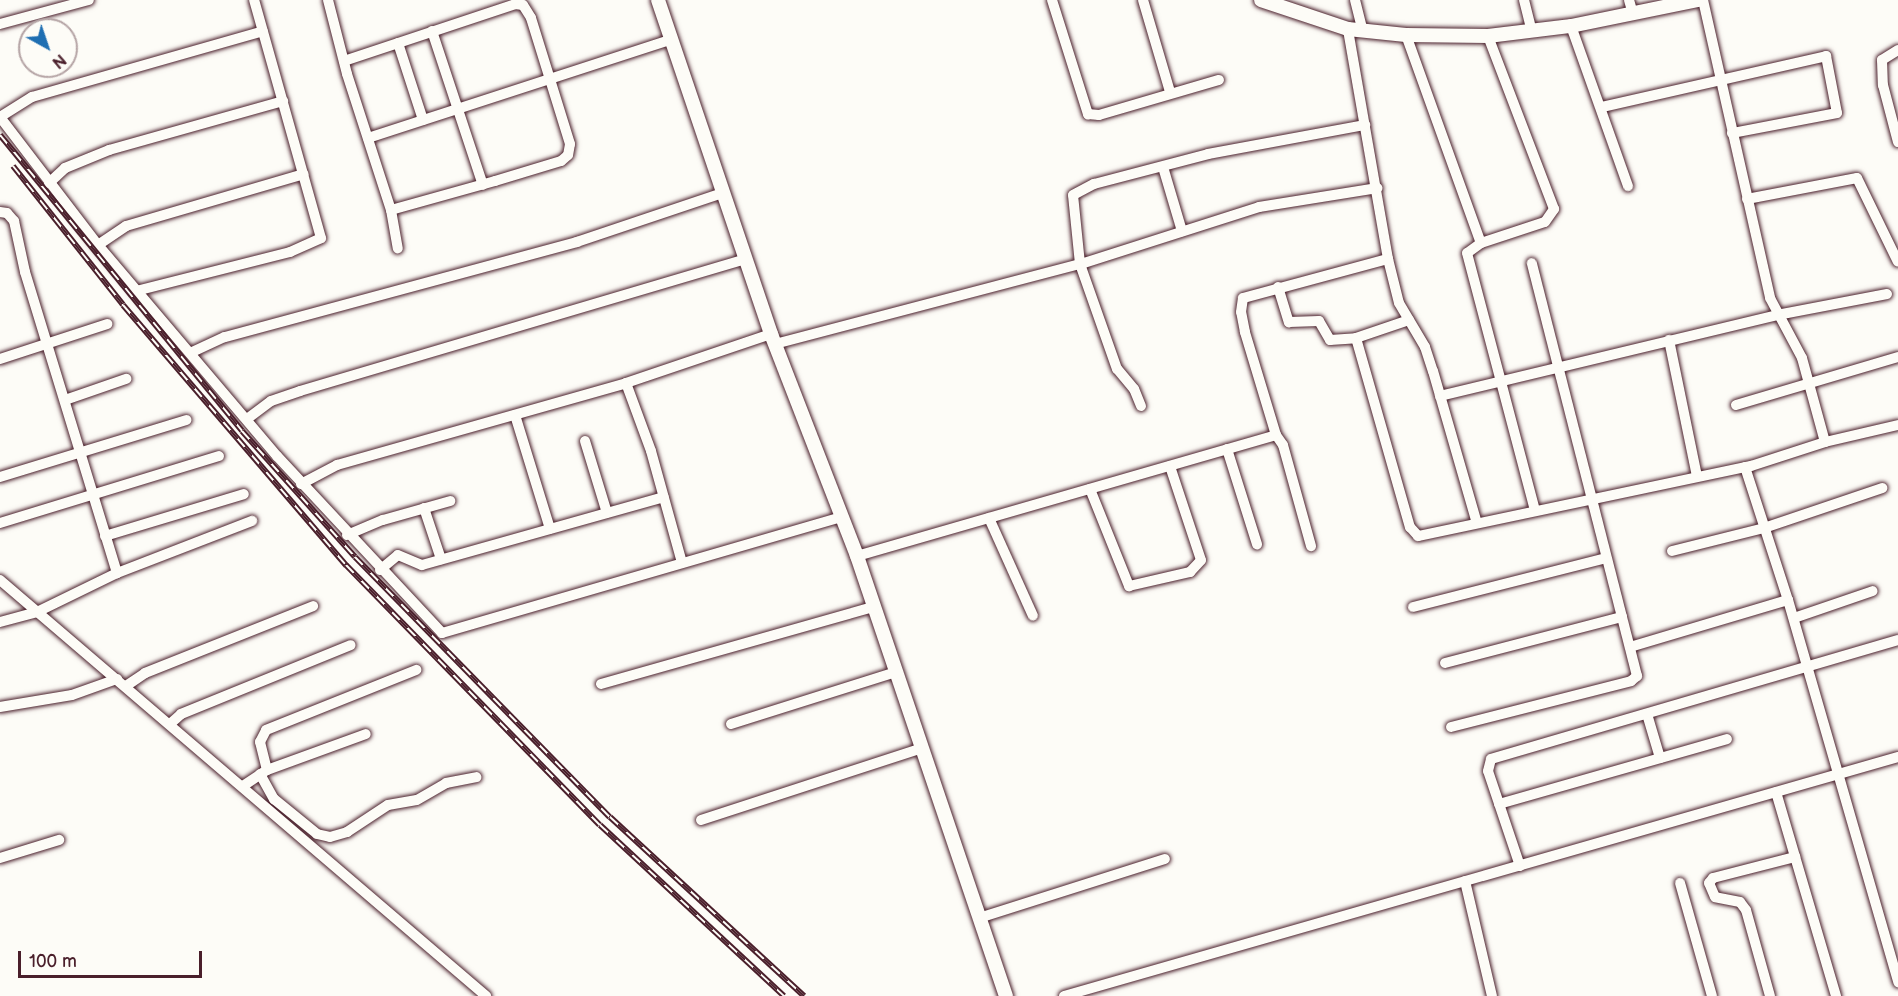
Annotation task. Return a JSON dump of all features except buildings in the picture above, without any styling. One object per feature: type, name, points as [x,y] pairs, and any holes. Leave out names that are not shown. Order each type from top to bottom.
[{"type":"street","points":[[0,24],[89,0]]},
{"type":"street","points":[[136,291],[319,241],[321,228],[254,0]]},
{"type":"street","points":[[328,0],[344,61],[392,210],[398,248]]},
{"type":"street","points":[[658,0],[773,339],[857,556],[1006,996]]},
{"type":"street","points":[[1052,0],[1088,114],[1099,115],[1170,92],[1219,80]]},
{"type":"street","points":[[1143,0],[1170,92]]},
{"type":"street","points":[[1261,0],[1363,31],[1406,35],[1488,36],[1571,26],[1698,0]]},
{"type":"street","points":[[1355,0],[1363,31]]},
{"type":"street","points":[[1524,0],[1532,31]]},
{"type":"street","points":[[1629,0],[1633,14]]},
{"type":"street","points":[[1704,0],[1747,199],[1778,315],[1796,345],[1825,442]]},
{"type":"street","points":[[344,61],[520,3],[527,9],[550,79],[570,144],[568,155],[561,161],[392,210]]},
{"type":"street","points":[[1571,26],[1602,107],[1628,186]]},
{"type":"street","points":[[1348,28],[1388,259],[1399,303],[1425,347],[1477,523]]},
{"type":"street","points":[[263,31],[32,97],[0,117],[98,245],[301,484],[380,570],[445,634],[842,517]]},
{"type":"street","points":[[432,31],[483,185]]},
{"type":"street","points":[[1406,35],[1481,243]]},
{"type":"street","points":[[1488,36],[1554,209],[1545,222],[1481,243],[1467,254],[1535,510]]},
{"type":"street","points":[[368,138],[670,40]]},
{"type":"street","points":[[398,43],[423,120]]},
{"type":"street","points":[[1898,50],[1882,60],[1883,85],[1898,142]]},
{"type":"street","points":[[1602,107],[1822,54],[1828,60],[1837,113],[1732,133]]},
{"type":"street","points":[[49,183],[65,168],[85,159],[283,101]]},
{"type":"street","points":[[1141,406],[1134,388],[1117,369],[1080,264],[1073,195],[1094,184],[1208,154],[1365,125]]},
{"type":"street","points":[[1163,167],[1182,231]]},
{"type":"street","points":[[98,245],[126,226],[304,174]]},
{"type":"street","points":[[1747,199],[1857,178],[1898,262]]},
{"type":"street","points":[[301,484],[337,465],[773,339],[1080,264],[1287,200],[1377,188]]},
{"type":"street","points":[[190,353],[225,337],[577,242],[723,193]]},
{"type":"street","points":[[0,213],[7,213],[14,220],[79,453],[117,573]]},
{"type":"street","points":[[247,419],[271,401],[300,391],[746,259]]},
{"type":"street","points":[[1311,546],[1283,446],[1276,435],[1241,312],[1243,298],[1248,294],[1388,259]]},
{"type":"street","points":[[1451,727],[1631,681],[1637,673],[1532,263]]},
{"type":"street","points":[[1278,286],[1289,322],[1319,321],[1330,340],[1356,338],[1409,320]]},
{"type":"street","points":[[1440,396],[1557,366],[1778,315],[1887,294]]},
{"type":"street","points":[[0,359],[49,346],[107,324]]},
{"type":"street","points":[[1356,338],[1413,532],[1422,536],[1591,498],[1745,467],[1825,442],[1898,425]]},
{"type":"street","points":[[1669,340],[1697,476]]},
{"type":"street","points":[[1736,405],[1898,357]]},
{"type":"street","points":[[65,400],[126,379]]},
{"type":"street","points":[[626,383],[664,497],[682,563]]},
{"type":"street","points":[[515,415],[550,529]]},
{"type":"street","points":[[0,477],[186,420]]},
{"type":"street","points":[[857,556],[1276,435]]},
{"type":"street","points":[[585,441],[607,513]]},
{"type":"street","points":[[1227,449],[1257,544]]},
{"type":"street","points":[[0,523],[219,456]]},
{"type":"street","points":[[1090,489],[1127,585],[1136,588],[1196,569],[1201,560],[1170,466]]},
{"type":"street","points":[[1745,467],[1794,618],[1898,982]]},
{"type":"street","points":[[1672,551],[1764,528],[1882,488]]},
{"type":"street","points":[[105,536],[244,494]]},
{"type":"street","points":[[380,570],[398,555],[417,565],[664,497]]},
{"type":"street","points":[[347,535],[450,501]]},
{"type":"street","points":[[424,508],[441,559]]},
{"type":"street","points":[[989,518],[1033,616]]},
{"type":"street","points":[[0,622],[42,608],[117,573],[252,521]]},
{"type":"street","points":[[1413,608],[1606,558]]},
{"type":"street","points":[[0,580],[42,608],[174,720],[254,779],[486,996]]},
{"type":"street","points":[[1794,618],[1873,591]]},
{"type":"street","points":[[1630,647],[1788,600]]},
{"type":"street","points":[[0,707],[72,695],[127,682],[313,606]]},
{"type":"street","points":[[601,684],[874,607]]},
{"type":"street","points":[[1445,663],[1622,617]]},
{"type":"street","points":[[1520,866],[1488,771],[1491,759],[1647,714],[1806,664],[1898,640]]},
{"type":"street","points":[[174,720],[351,645]]},
{"type":"street","points":[[254,779],[260,742],[267,730],[416,670]]},
{"type":"street","points":[[731,724],[896,672]]},
{"type":"street","points":[[1647,714],[1660,758]]},
{"type":"street","points":[[254,779],[366,734]]},
{"type":"street","points":[[1499,804],[1726,739]]},
{"type":"street","points":[[701,820],[922,748]]},
{"type":"street","points":[[1064,996],[1898,757]]},
{"type":"street","points":[[254,779],[274,799],[317,834],[330,837],[348,832],[387,805],[417,800],[446,783],[476,777]]},
{"type":"street","points":[[1776,792],[1836,996]]},
{"type":"street","points":[[0,858],[59,840]]},
{"type":"street","points":[[1770,996],[1744,905],[1715,897],[1709,883],[1713,878],[1795,857]]},
{"type":"street","points":[[979,918],[1165,860]]},
{"type":"street","points":[[1465,881],[1492,996]]},
{"type":"street","points":[[1680,883],[1712,996]]},
{"type":"railway","points":[[0,135],[242,431],[355,557],[610,817],[804,996]]},
{"type":"railway","points":[[13,166],[123,305],[346,565],[600,825],[784,996]]}]
